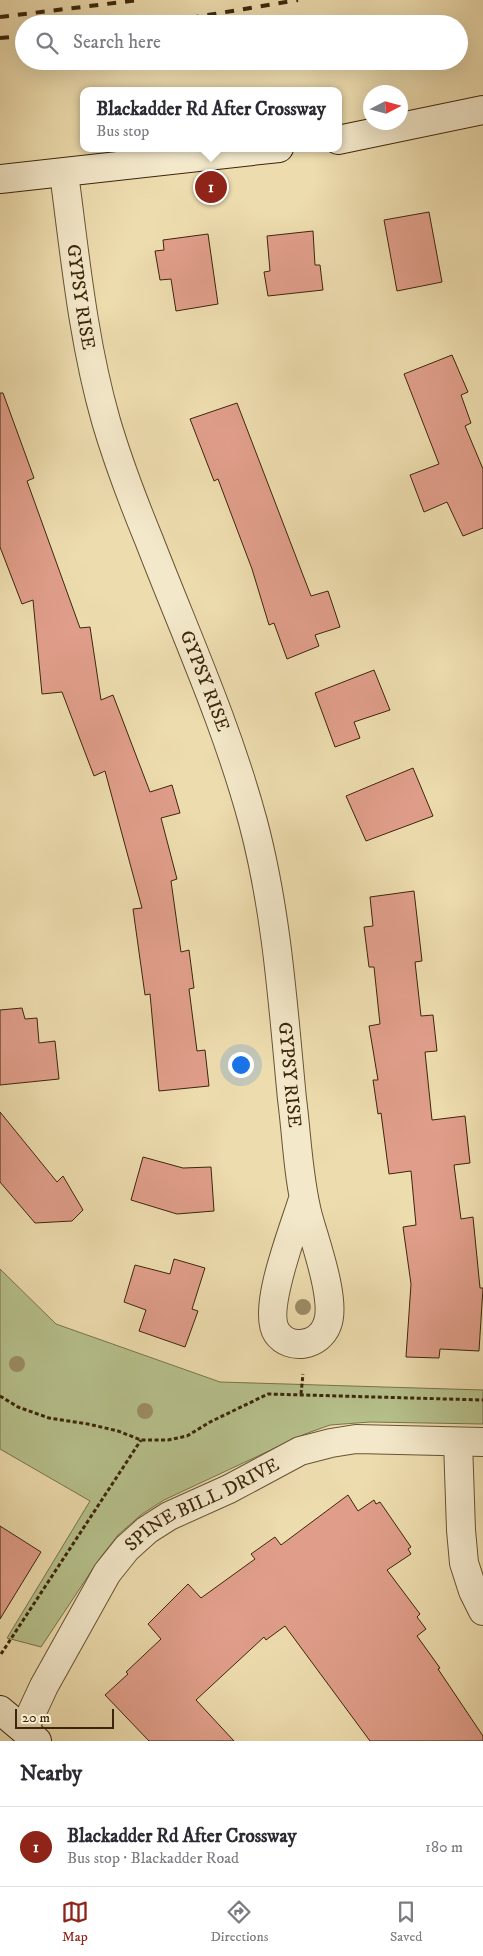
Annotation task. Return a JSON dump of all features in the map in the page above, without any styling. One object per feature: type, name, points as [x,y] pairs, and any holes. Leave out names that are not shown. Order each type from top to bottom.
[{"type":"street","points":[[342,139],[483,110]]},
{"type":"street","points":[[0,179],[245,152]]},
{"type":"street","name":"GYPSY RISE","points":[[64,173],[84,319],[93,371],[106,423],[130,492],[233,755],[268,882],[303,1198]]},
{"type":"street","name":"SPINE BILL DRIVE","points":[[31,1735],[44,1686],[107,1573],[127,1548],[147,1530],[169,1516],[229,1489],[300,1451],[330,1443],[356,1440],[470,1442]]},
{"type":"street","points":[[470,1442],[461,1530],[464,1562],[473,1591],[483,1611]]},
{"type":"street","points":[[0,1710],[31,1735]]},
{"type":"path","points":[[0,1396],[18,1407],[48,1418],[118,1431],[141,1440],[168,1440],[186,1436],[210,1422],[268,1394],[483,1400]]},
{"type":"path","points":[[0,1654],[141,1440]]},
{"type":"green space","points":[[0,1269],[56,1324],[220,1382],[483,1390],[483,1424],[370,1422],[330,1425],[305,1434],[164,1500],[142,1514],[118,1535],[100,1558],[41,1647],[7,1638],[90,1501],[0,1449]]},
{"type":"building","points":[[429,212],[442,282],[397,291],[384,220]]},
{"type":"building","points":[[313,231],[315,265],[320,265],[323,290],[268,296],[264,272],[270,271],[267,236]]},
{"type":"building","points":[[208,234],[218,304],[176,311],[171,279],[160,280],[155,251],[164,250],[163,240]]},
{"type":"building","points":[[452,355],[468,392],[461,395],[471,423],[465,426],[483,469],[483,528],[463,536],[447,502],[424,512],[410,475],[439,464],[404,374]]},
{"type":"building","points":[[0,393],[3,393],[34,478],[27,481],[80,628],[90,627],[101,700],[113,695],[150,792],[172,785],[180,813],[161,818],[177,879],[171,881],[181,952],[189,950],[194,988],[189,989],[197,1051],[205,1050],[209,1086],[159,1091],[150,994],[145,995],[133,909],[142,908],[105,771],[94,776],[62,692],[42,694],[33,600],[22,604],[0,547]]},
{"type":"building","points":[[237,403],[311,596],[328,591],[340,627],[315,635],[319,646],[287,659],[274,623],[269,625],[252,569],[218,479],[214,481],[190,419]]},
{"type":"building","points":[[374,670],[390,710],[354,722],[360,738],[335,747],[315,693]]},
{"type":"building","points":[[413,768],[433,816],[366,841],[346,796]]},
{"type":"building","points":[[414,891],[422,961],[415,962],[421,1016],[433,1015],[437,1051],[425,1052],[432,1120],[465,1116],[470,1163],[454,1165],[461,1219],[473,1217],[480,1288],[483,1288],[479,1351],[440,1349],[439,1358],[406,1357],[411,1284],[403,1227],[416,1225],[411,1171],[389,1174],[381,1113],[378,1114],[373,1080],[378,1080],[369,1026],[380,1024],[374,967],[369,967],[364,927],[373,926],[370,897]]},
{"type":"building","points":[[22,1008],[25,1019],[37,1018],[39,1043],[55,1041],[59,1079],[0,1085],[0,1010]]},
{"type":"building","points":[[0,1112],[57,1182],[63,1176],[83,1210],[72,1221],[35,1223],[0,1182]]},
{"type":"building","points":[[143,1157],[183,1168],[211,1167],[214,1211],[177,1214],[131,1200]]},
{"type":"building","points":[[174,1259],[205,1268],[192,1309],[198,1311],[185,1347],[139,1331],[146,1310],[124,1302],[135,1265],[170,1274]]},
{"type":"building","points":[[348,1495],[358,1511],[374,1500],[376,1504],[380,1502],[411,1547],[408,1549],[411,1554],[387,1570],[420,1614],[417,1617],[426,1629],[417,1636],[440,1668],[438,1669],[483,1736],[483,1741],[370,1741],[285,1626],[266,1640],[264,1637],[196,1700],[234,1741],[149,1741],[105,1695],[161,1639],[148,1624],[188,1584],[201,1598],[255,1559],[251,1554],[275,1537],[281,1545]]},
{"type":"building","points":[[0,1526],[41,1552],[0,1619]]},
{"type":"railway","points":[[16,15],[139,0]]},
{"type":"railway","points":[[208,15],[298,0]]},
{"type":"railway","points":[[0,17],[15,15]]},
{"type":"railway","points":[[0,38],[15,37]]},
{"type":"place","name":"Blackadder Rd After Crossway","points":[[211,187]]}]
